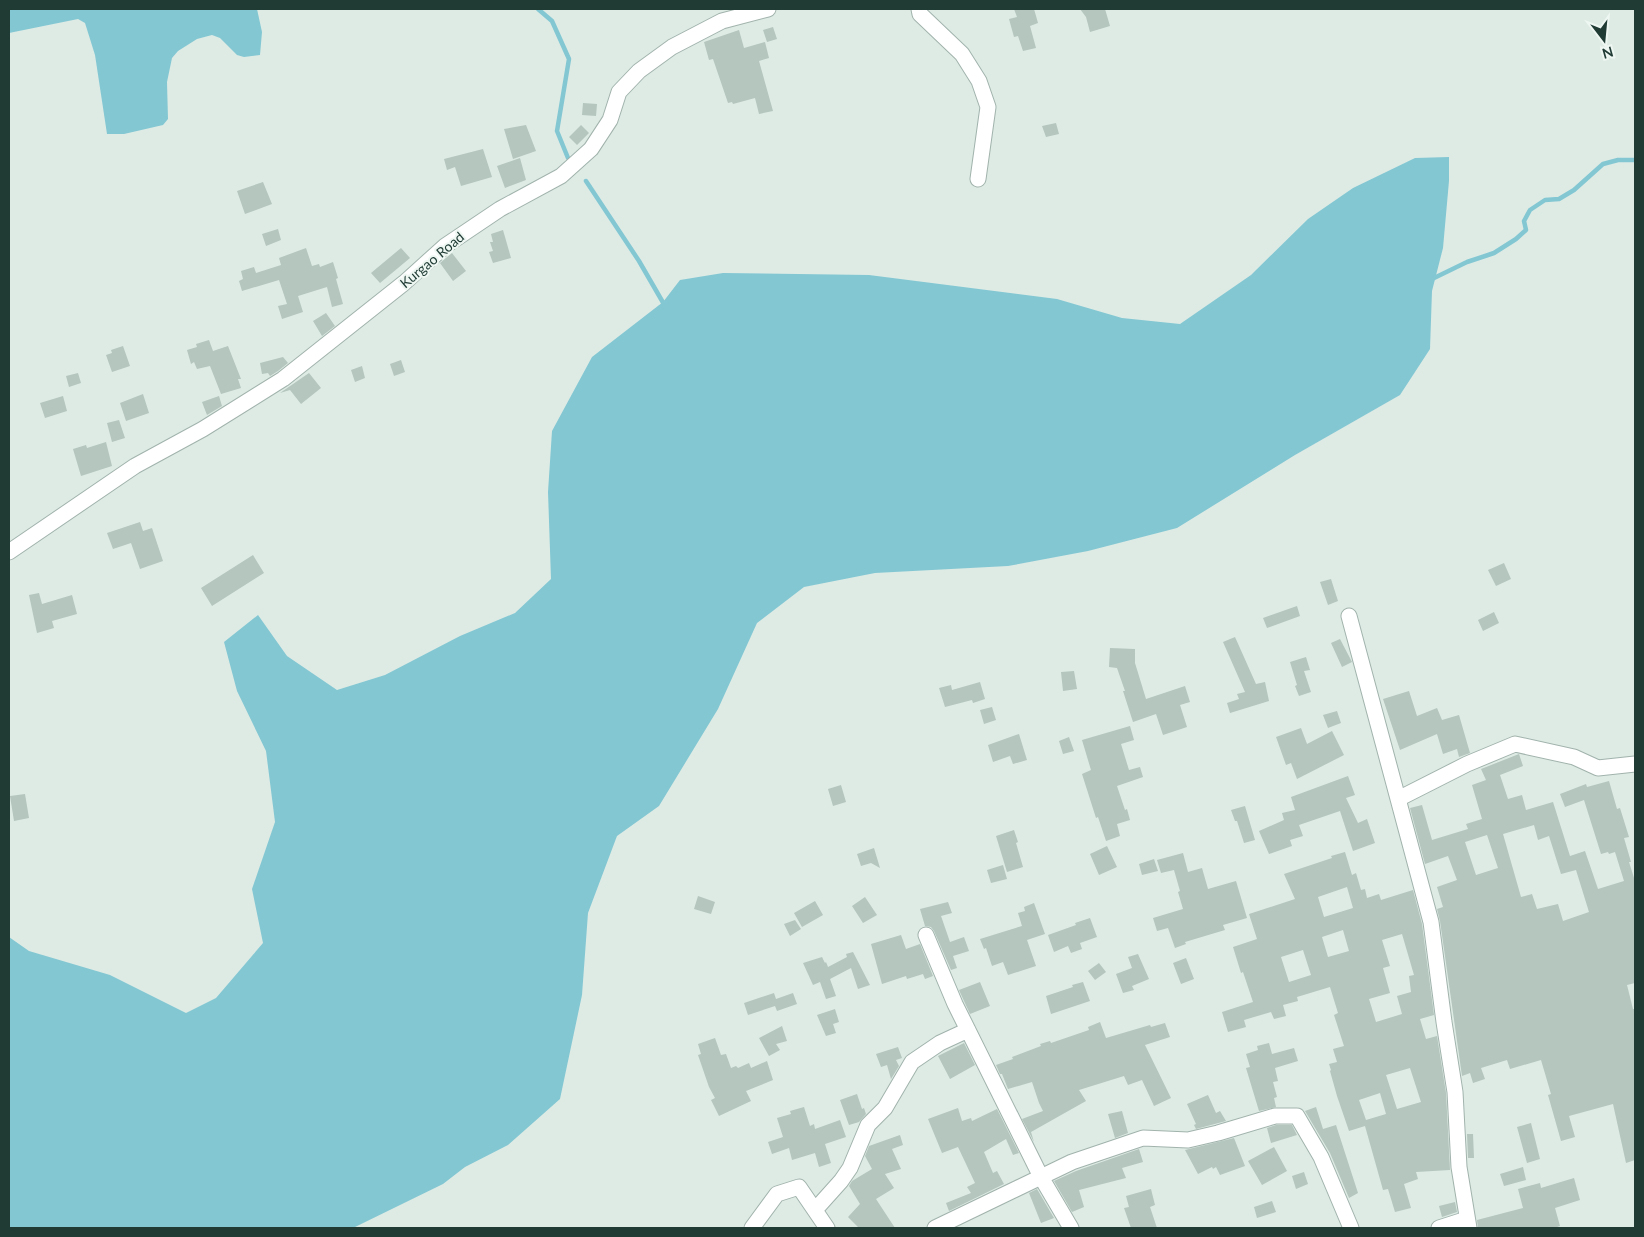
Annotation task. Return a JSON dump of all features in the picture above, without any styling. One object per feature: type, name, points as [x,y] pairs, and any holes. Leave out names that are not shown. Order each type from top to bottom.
[{"type":"street","name":"Kurgao Road","points":[[9,552],[135,466],[203,428],[283,379],[404,283],[445,246],[500,209],[561,176],[591,149],[610,120],[619,92],[646,66],[672,47],[722,21],[768,9]]},
{"type":"street","points":[[919,9],[920,14],[962,54],[979,81],[988,107],[978,178]]},
{"type":"street","points":[[1349,616],[1431,922],[1455,1092],[1459,1167],[1468,1224],[1439,1228]]},
{"type":"street","points":[[1398,799],[1467,764],[1515,744],[1574,757],[1598,768],[1635,764]]},
{"type":"street","points":[[926,936],[955,1004],[1041,1177],[1071,1228]]},
{"type":"street","points":[[815,1210],[850,1168],[868,1125],[885,1108],[912,1062],[940,1044],[968,1030]]},
{"type":"street","points":[[935,1228],[1072,1162],[1143,1138],[1188,1140],[1275,1116],[1297,1116],[1321,1157],[1351,1228]]},
{"type":"street","points":[[752,1228],[777,1194],[799,1187],[828,1228]]},
{"type":"water","points":[[9,9],[257,9],[262,32],[260,55],[244,57],[237,55],[220,38],[212,35],[197,39],[178,51],[172,58],[167,82],[168,119],[163,125],[124,134],[107,134],[95,55],[85,23],[78,19],[9,33]]},
{"type":"water","points":[[1449,157],[1449,181],[1443,248],[1432,291],[1430,349],[1400,395],[1295,455],[1177,528],[1088,551],[1008,566],[875,573],[804,587],[757,623],[718,709],[659,806],[617,836],[588,913],[582,995],[560,1099],[508,1145],[465,1167],[443,1184],[353,1228],[9,1228],[9,937],[29,951],[110,975],[186,1013],[216,998],[263,943],[252,889],[275,822],[266,751],[237,691],[224,642],[258,615],[287,656],[337,690],[385,675],[460,636],[515,613],[551,579],[548,492],[552,431],[592,357],[663,302],[680,280],[723,273],[869,275],[1057,299],[1122,318],[1180,324],[1251,275],[1308,219],[1353,188],[1415,158]]},
{"type":"building","points":[[1014,9],[1034,9],[1038,23],[1030,26],[1036,48],[1023,51],[1018,36],[1014,37],[1009,19],[1017,17]]},
{"type":"building","points":[[1080,9],[1105,9],[1110,26],[1090,32],[1086,17]]},
{"type":"building","points":[[773,27],[777,39],[767,42],[763,30]]},
{"type":"building","points":[[739,30],[744,48],[765,42],[769,58],[759,61],[773,111],[759,114],[755,98],[733,104],[732,102],[728,103],[713,59],[709,60],[704,42]]},
{"type":"building","points":[[583,103],[597,104],[596,116],[582,115]]},
{"type":"building","points":[[1056,123],[1059,134],[1046,137],[1042,126]]},
{"type":"building","points":[[526,125],[536,151],[513,159],[504,129]]},
{"type":"building","points":[[581,125],[589,133],[577,145],[569,137]]},
{"type":"building","points":[[483,149],[492,177],[461,186],[455,167],[447,170],[444,159]]},
{"type":"building","points":[[520,158],[526,180],[505,188],[497,166]]},
{"type":"building","points":[[263,182],[272,204],[245,214],[237,191]]},
{"type":"building","points":[[278,229],[281,240],[266,246],[262,234]]},
{"type":"building","points":[[503,230],[511,258],[493,263],[489,252],[493,251],[490,242],[493,242],[491,234]]},
{"type":"building","points":[[306,248],[312,266],[319,264],[320,267],[333,262],[343,304],[332,307],[327,287],[298,296],[303,312],[282,319],[278,306],[287,304],[279,280],[242,291],[239,281],[243,279],[241,271],[254,267],[256,273],[281,265],[279,258]]},
{"type":"building","points":[[401,248],[410,258],[380,283],[371,273]]},
{"type":"building","points":[[452,253],[466,271],[453,281],[440,263]]},
{"type":"building","points":[[326,313],[335,326],[322,336],[313,321]]},
{"type":"building","points":[[209,340],[213,351],[228,346],[241,379],[238,379],[241,388],[221,394],[210,366],[197,369],[194,362],[191,364],[187,350],[197,347],[196,344]]},
{"type":"building","points":[[123,346],[130,366],[112,372],[106,355],[112,353],[111,350]]},
{"type":"building","points":[[283,357],[288,363],[270,376],[268,373],[262,374],[260,363]]},
{"type":"building","points":[[401,360],[405,372],[394,376],[390,364]]},
{"type":"building","points":[[362,366],[365,378],[355,382],[351,370]]},
{"type":"building","points":[[78,373],[81,383],[69,387],[66,376]]},
{"type":"building","points":[[309,373],[321,388],[301,404],[290,390],[280,393]]},
{"type":"building","points":[[143,394],[149,413],[126,421],[120,403]]},
{"type":"building","points":[[63,396],[67,411],[45,418],[40,403]]},
{"type":"building","points":[[219,396],[222,406],[207,415],[202,402]]},
{"type":"building","points":[[119,420],[125,438],[112,442],[107,423]]},
{"type":"building","points":[[106,442],[112,466],[81,476],[73,449],[86,445],[87,448]]},
{"type":"building","points":[[140,522],[143,531],[152,528],[163,561],[140,569],[131,543],[113,549],[107,533]]},
{"type":"building","points":[[253,555],[264,573],[212,606],[201,588]]},
{"type":"building","points":[[1504,563],[1511,579],[1496,586],[1488,570]]},
{"type":"building","points":[[1331,579],[1338,601],[1328,605],[1320,582]]},
{"type":"building","points":[[39,593],[42,604],[72,595],[77,614],[52,621],[54,628],[37,633],[29,595]]},
{"type":"building","points":[[1297,606],[1300,616],[1267,628],[1263,618]]},
{"type":"building","points":[[1494,612],[1499,623],[1483,631],[1478,620]]},
{"type":"building","points":[[1235,637],[1256,684],[1265,682],[1269,701],[1230,713],[1227,703],[1239,699],[1237,694],[1245,692],[1223,642]]},
{"type":"building","points":[[1340,639],[1352,662],[1342,667],[1331,643]]},
{"type":"building","points":[[1110,648],[1135,649],[1135,663],[1146,699],[1185,686],[1190,702],[1180,705],[1187,727],[1163,735],[1156,714],[1133,722],[1117,668],[1109,667]]},
{"type":"building","points":[[1306,657],[1310,670],[1304,671],[1311,692],[1299,696],[1290,662]]},
{"type":"building","points":[[1074,671],[1077,689],[1063,691],[1061,672]]},
{"type":"building","points":[[980,682],[985,699],[973,703],[972,700],[945,707],[939,688],[951,685],[952,690]]},
{"type":"building","points":[[1409,691],[1417,716],[1437,708],[1442,720],[1459,715],[1470,753],[1459,757],[1457,749],[1443,754],[1437,734],[1400,750],[1383,699]]},
{"type":"building","points":[[992,707],[996,720],[984,724],[980,710]]},
{"type":"building","points":[[1337,711],[1341,723],[1328,728],[1323,715]]},
{"type":"building","points":[[1130,726],[1134,740],[1121,744],[1129,770],[1140,767],[1143,777],[1117,786],[1130,820],[1117,824],[1120,836],[1106,841],[1098,817],[1096,818],[1082,774],[1091,770],[1082,740]]},
{"type":"building","points":[[1301,728],[1307,744],[1332,731],[1344,755],[1297,779],[1291,763],[1286,765],[1276,737]]},
{"type":"building","points":[[1019,734],[1027,760],[1013,764],[1010,756],[993,762],[988,745]]},
{"type":"building","points":[[1069,737],[1074,751],[1063,754],[1059,741]]},
{"type":"building","points":[[1519,754],[1523,766],[1500,775],[1508,799],[1522,795],[1526,810],[1553,802],[1570,856],[1585,851],[1598,889],[1624,881],[1615,852],[1601,854],[1584,800],[1565,807],[1560,794],[1586,784],[1587,787],[1609,781],[1617,809],[1620,808],[1629,837],[1624,838],[1631,862],[1629,862],[1635,878],[1635,983],[1627,985],[1633,1009],[1635,1009],[1635,1160],[1626,1163],[1613,1104],[1569,1116],[1575,1137],[1561,1141],[1548,1095],[1551,1094],[1541,1060],[1510,1069],[1507,1060],[1481,1068],[1485,1079],[1473,1083],[1470,1073],[1462,1076],[1437,909],[1443,907],[1437,887],[1457,880],[1448,856],[1425,864],[1410,808],[1422,805],[1432,840],[1468,829],[1466,824],[1482,819],[1472,785],[1486,780],[1481,769]],"holes":[[[1534,825],[1538,840],[1549,836],[1561,874],[1576,870],[1589,912],[1563,921],[1558,904],[1537,909],[1532,894],[1521,897],[1503,834]],[[1487,835],[1498,868],[1476,875],[1465,842]]]},
{"type":"building","points":[[1348,776],[1355,795],[1346,798],[1358,823],[1367,819],[1375,843],[1353,851],[1340,811],[1299,825],[1303,836],[1290,840],[1292,846],[1269,854],[1259,831],[1284,820],[1282,813],[1295,810],[1291,797]]},
{"type":"building","points":[[841,785],[846,802],[833,806],[828,789]]},
{"type":"building","points":[[25,794],[29,818],[14,821],[10,796]]},
{"type":"building","points":[[1245,806],[1255,840],[1244,843],[1237,821],[1235,821],[1231,810]]},
{"type":"building","points":[[1014,830],[1023,867],[1007,872],[996,836]]},
{"type":"building","points":[[1107,846],[1117,867],[1099,875],[1090,854]]},
{"type":"building","points":[[874,848],[880,868],[871,863],[861,866],[857,854]]},
{"type":"building","points":[[1345,852],[1352,875],[1356,873],[1361,890],[1365,889],[1367,898],[1379,894],[1381,900],[1413,890],[1422,924],[1434,1015],[1420,1019],[1426,1039],[1437,1036],[1446,1093],[1450,1170],[1416,1172],[1418,1179],[1404,1184],[1411,1208],[1395,1212],[1388,1189],[1383,1190],[1365,1126],[1349,1131],[1337,1096],[1329,1064],[1337,1062],[1333,1049],[1344,1046],[1334,1015],[1338,1013],[1330,987],[1297,997],[1298,1001],[1283,1005],[1286,1016],[1274,1019],[1271,1012],[1244,1020],[1246,1027],[1228,1032],[1222,1012],[1253,1002],[1233,947],[1257,939],[1249,914],[1295,899],[1284,874],[1332,858],[1331,856]],"holes":[[[1347,887],[1353,908],[1324,917],[1318,897]],[[1343,930],[1349,951],[1328,957],[1322,937]],[[1402,934],[1414,975],[1409,976],[1411,992],[1397,996],[1402,1014],[1376,1022],[1369,999],[1390,993],[1383,968],[1390,966],[1382,940]],[[1303,950],[1311,975],[1289,982],[1281,957]],[[1410,1068],[1421,1102],[1397,1109],[1386,1075]],[[1380,1093],[1386,1114],[1366,1120],[1359,1100]]]},
{"type":"building","points":[[1183,853],[1188,872],[1202,868],[1208,889],[1236,881],[1247,918],[1223,925],[1225,930],[1185,942],[1186,944],[1175,948],[1168,928],[1157,931],[1153,918],[1183,909],[1178,892],[1180,891],[1174,870],[1161,873],[1157,860]]},
{"type":"building","points":[[1154,859],[1158,871],[1142,875],[1139,864]]},
{"type":"building","points":[[1003,865],[1007,879],[991,883],[987,870]]},
{"type":"building","points":[[698,896],[715,902],[711,914],[694,909]]},
{"type":"building","points":[[865,897],[877,915],[863,923],[852,906]]},
{"type":"building","points":[[815,901],[823,915],[802,927],[794,913]]},
{"type":"building","points":[[948,902],[952,913],[941,916],[950,942],[964,937],[969,951],[953,956],[957,968],[951,970],[934,931],[931,927],[925,926],[920,909]]},
{"type":"building","points":[[1034,903],[1045,934],[1027,940],[1036,966],[1008,975],[1003,962],[992,966],[986,948],[984,949],[980,939],[1022,926],[1018,913],[1025,911],[1024,907]]},
{"type":"building","points":[[1090,918],[1097,937],[1080,943],[1082,949],[1071,953],[1068,946],[1054,952],[1048,935]]},
{"type":"building","points":[[795,920],[801,929],[790,936],[784,924]]},
{"type":"building","points":[[901,935],[906,949],[920,944],[933,976],[925,979],[923,974],[907,979],[906,976],[882,984],[871,944]]},
{"type":"building","points":[[853,952],[870,985],[858,989],[851,968],[830,979],[836,996],[826,999],[820,982],[813,985],[803,963],[822,957],[828,967],[847,957],[846,954]]},
{"type":"building","points":[[1138,954],[1149,979],[1132,986],[1134,990],[1123,993],[1116,974],[1132,968],[1128,957]]},
{"type":"building","points":[[1186,958],[1194,979],[1181,984],[1173,963]]},
{"type":"building","points":[[1099,963],[1106,972],[1095,980],[1088,971]]},
{"type":"building","points":[[980,982],[990,1006],[970,1014],[959,990]]},
{"type":"building","points":[[1083,982],[1090,1001],[1051,1014],[1046,996]]},
{"type":"building","points":[[774,993],[776,999],[793,993],[797,1004],[777,1011],[775,1006],[748,1015],[744,1003]]},
{"type":"building","points":[[835,1009],[839,1022],[833,1024],[836,1033],[826,1036],[817,1015]]},
{"type":"building","points":[[1100,1022],[1106,1038],[1150,1025],[1151,1027],[1165,1023],[1170,1037],[1145,1045],[1171,1098],[1154,1106],[1142,1080],[1128,1085],[1124,1076],[1079,1090],[1086,1101],[1031,1132],[1034,1142],[1022,1119],[1043,1111],[1032,1082],[1008,1089],[996,1065],[1041,1046],[1040,1044],[1050,1041],[1051,1043],[1089,1030],[1088,1027]]},
{"type":"building","points":[[782,1026],[787,1041],[776,1044],[780,1050],[769,1056],[759,1038]]},
{"type":"building","points":[[715,1038],[721,1055],[726,1054],[731,1068],[736,1066],[738,1068],[749,1063],[751,1068],[767,1061],[773,1080],[746,1091],[751,1101],[719,1116],[711,1100],[715,1098],[709,1087],[698,1055],[701,1054],[698,1044]]},
{"type":"building","points":[[964,1043],[975,1065],[950,1079],[938,1056]]},
{"type":"building","points":[[1269,1043],[1272,1054],[1294,1048],[1298,1061],[1275,1068],[1278,1081],[1273,1082],[1277,1097],[1274,1098],[1276,1107],[1259,1111],[1246,1068],[1250,1067],[1246,1054],[1258,1050],[1257,1046]]},
{"type":"building","points":[[898,1047],[902,1058],[896,1060],[899,1066],[891,1079],[887,1065],[881,1067],[876,1054]]},
{"type":"building","points":[[857,1094],[862,1109],[864,1108],[866,1114],[859,1122],[849,1125],[840,1100]]},
{"type":"building","points":[[1208,1095],[1216,1113],[1220,1111],[1226,1121],[1196,1129],[1194,1125],[1196,1124],[1187,1104]]},
{"type":"building","points":[[804,1107],[810,1126],[814,1124],[815,1129],[840,1120],[846,1137],[825,1144],[831,1163],[819,1167],[815,1153],[792,1160],[789,1148],[772,1154],[768,1142],[783,1137],[777,1118],[791,1114],[790,1111]]},
{"type":"building","points":[[1316,1107],[1323,1129],[1336,1125],[1358,1193],[1349,1198],[1330,1153],[1305,1111]]},
{"type":"building","points":[[958,1108],[962,1121],[971,1118],[972,1121],[997,1109],[1019,1153],[1013,1155],[1006,1139],[984,1152],[993,1173],[997,1171],[1004,1184],[949,1211],[946,1203],[971,1193],[967,1187],[975,1183],[958,1147],[942,1153],[928,1119]]},
{"type":"building","points":[[1122,1111],[1128,1133],[1115,1138],[1108,1114]]},
{"type":"building","points":[[1531,1123],[1540,1159],[1527,1163],[1517,1127]]},
{"type":"building","points":[[1276,1125],[1292,1125],[1297,1135],[1271,1143],[1267,1128]]},
{"type":"building","points":[[1467,1134],[1473,1134],[1474,1158],[1468,1158]]},
{"type":"building","points":[[900,1135],[903,1145],[892,1149],[901,1169],[885,1174],[894,1188],[876,1199],[895,1228],[859,1228],[848,1217],[860,1204],[849,1186],[852,1181],[872,1169],[865,1156],[869,1146]]},
{"type":"building","points":[[1234,1138],[1245,1166],[1220,1175],[1216,1167],[1198,1174],[1185,1150]]},
{"type":"building","points":[[1274,1147],[1287,1171],[1262,1185],[1248,1161]]},
{"type":"building","points":[[1139,1149],[1143,1162],[1122,1168],[1126,1178],[1079,1190],[1084,1207],[1072,1212],[1054,1181],[1076,1171]]},
{"type":"building","points":[[1523,1167],[1526,1180],[1504,1186],[1500,1174]]},
{"type":"building","points":[[1304,1172],[1308,1184],[1296,1189],[1292,1176]]},
{"type":"building","points":[[1574,1178],[1580,1200],[1555,1208],[1560,1226],[1554,1228],[1478,1228],[1477,1220],[1523,1208],[1518,1189],[1540,1183],[1541,1188]]},
{"type":"building","points":[[1037,1189],[1054,1218],[1041,1223],[1029,1193]]},
{"type":"building","points":[[1151,1189],[1155,1205],[1150,1207],[1157,1228],[1131,1228],[1124,1208],[1129,1207],[1126,1196]]},
{"type":"building","points":[[1272,1201],[1276,1212],[1257,1218],[1254,1207]]},
{"type":"building","points":[[1455,1202],[1457,1212],[1442,1217],[1439,1206]]},
{"type":"waterway","points":[[538,9],[552,21],[569,59],[557,131],[568,158]]},
{"type":"waterway","points":[[1432,279],[1467,262],[1494,253],[1516,239],[1526,230],[1524,221],[1530,210],[1545,200],[1559,199],[1574,190],[1603,164],[1618,160],[1635,160]]},
{"type":"waterway","points":[[586,181],[639,261],[665,306]]}]
